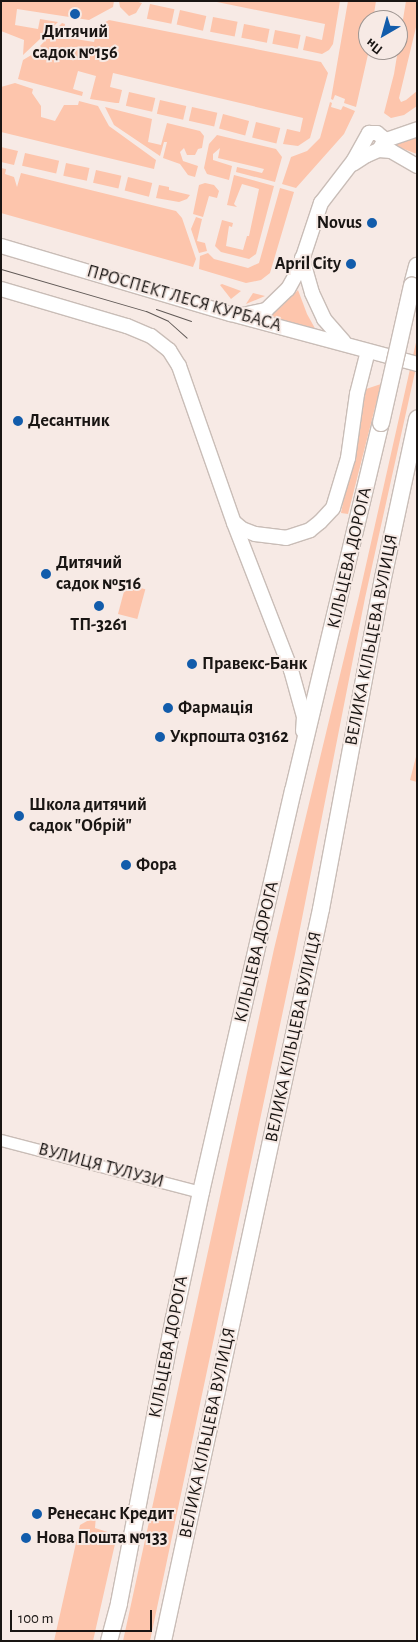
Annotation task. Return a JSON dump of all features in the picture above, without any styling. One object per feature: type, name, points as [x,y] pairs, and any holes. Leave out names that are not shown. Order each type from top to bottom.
[{"type":"highway","name":"КІЛЬЦЕВА ДОРОГА","points":[[109,1641],[119,1603],[170,1337],[201,1192],[417,266]]},
{"type":"highway","name":"ВЕЛИКА КІЛЬЦЕВА ВУЛИЦЯ","points":[[162,1641],[321,909],[381,587],[415,426]]},
{"type":"main road","points":[[231,314],[248,314],[266,310],[288,289],[300,264],[318,210],[337,181],[375,146],[417,129]]},
{"type":"main road","points":[[375,146],[417,166]]},
{"type":"main road","name":"ПРОСПЕКТ ЛЕСЯ КУРБАСА","points":[[1,246],[231,314],[417,364]]},
{"type":"main road","points":[[300,264],[302,289],[312,316],[327,339]]},
{"type":"main road","points":[[300,264],[324,319],[348,345]]},
{"type":"main road","points":[[1,289],[126,326],[151,336],[169,350],[178,366],[234,522],[298,688],[304,717],[302,754]]},
{"type":"main road","points":[[234,522],[242,529],[255,534],[286,538],[310,530],[333,508],[348,458],[358,394],[368,351]]},
{"type":"street","name":"ВУЛИЦЯ ТУЛУЗИ","points":[[1,1140],[201,1192]]},
{"type":"shaded area","points":[[1,1],[114,1],[113,7],[89,20],[17,9],[15,25],[38,29],[40,19],[58,22],[23,55],[24,40],[1,31]]},
{"type":"shaded area","points":[[119,1],[142,3],[136,13],[129,16],[120,7]]},
{"type":"shaded area","points":[[212,1],[340,1],[333,44],[329,50],[322,54],[303,50],[306,36],[322,40],[325,24]]},
{"type":"shaded area","points":[[348,1],[376,1],[375,10],[358,10],[358,60],[367,60],[356,107],[344,103],[345,99],[335,95],[333,100],[331,99]]},
{"type":"shaded area","points":[[406,1],[417,1],[417,23],[399,98],[401,102],[417,91],[417,106],[404,115],[391,118],[384,113],[396,60],[408,60],[408,10],[405,10]]},
{"type":"shaded area","points":[[150,4],[174,9],[171,24],[147,19]]},
{"type":"shaded area","points":[[180,10],[206,16],[203,31],[177,25]]},
{"type":"shaded area","points":[[213,17],[238,22],[235,36],[210,32]]},
{"type":"shaded area","points":[[109,20],[321,62],[328,73],[310,138],[298,146],[283,144],[287,129],[300,132],[303,118],[113,73],[110,87],[122,90],[119,103],[90,99],[96,76],[78,71],[73,89],[83,92],[82,96],[18,79],[23,60],[33,54],[39,59],[45,51],[40,46],[62,23],[65,24],[63,37],[94,42],[98,26]]},
{"type":"shaded area","points":[[244,24],[270,29],[267,43],[241,38]]},
{"type":"shaded area","points":[[275,30],[301,35],[298,49],[272,44]]},
{"type":"shaded area","points":[[15,83],[33,89],[32,93],[41,106],[41,117],[55,121],[64,105],[78,105],[79,101],[98,106],[109,126],[156,160],[154,169],[1,132],[1,87]]},
{"type":"shaded area","points":[[129,92],[155,98],[152,112],[126,106]]},
{"type":"shaded area","points":[[160,100],[186,106],[183,120],[157,114]]},
{"type":"shaded area","points":[[330,102],[332,103],[331,107],[341,110],[343,106],[355,111],[344,134],[296,188],[282,184],[291,157],[307,151],[320,138]]},
{"type":"shaded area","points":[[105,107],[152,119],[148,142],[161,145],[167,123],[200,131],[204,136],[202,148],[198,149],[195,155],[187,155],[184,148],[180,152],[183,161],[198,166],[195,177],[188,175],[180,164],[163,158],[167,142],[164,142],[160,156],[114,125]]},
{"type":"shaded area","points":[[192,107],[217,113],[214,126],[189,121]]},
{"type":"shaded area","points":[[223,114],[249,121],[245,135],[219,128]]},
{"type":"shaded area","points":[[256,122],[280,128],[276,144],[252,138]]},
{"type":"shaded area","points":[[417,134],[417,154],[393,145],[393,143]]},
{"type":"shaded area","points":[[217,135],[276,149],[282,157],[275,182],[236,172],[237,167],[262,173],[264,169],[218,158],[220,148],[213,154],[213,160],[232,166],[229,180],[207,174],[204,168],[209,144]]},
{"type":"shaded area","points":[[1,147],[18,151],[14,165],[1,162]]},
{"type":"shaded area","points":[[25,153],[59,161],[56,174],[22,166]]},
{"type":"shaded area","points":[[66,163],[89,168],[87,181],[63,176]]},
{"type":"shaded area","points":[[1,168],[6,169],[5,174],[14,177],[17,187],[21,173],[176,211],[182,218],[196,259],[193,267],[1,213]]},
{"type":"shaded area","points":[[96,170],[121,176],[118,189],[93,183]]},
{"type":"shaded area","points":[[234,175],[274,186],[256,254],[249,259],[221,252],[215,246],[222,220],[233,223],[232,227],[229,226],[226,246],[243,250],[247,236],[249,236],[259,189],[242,184],[234,204],[237,207],[227,205]]},
{"type":"shaded area","points":[[128,177],[152,183],[149,197],[125,191]]},
{"type":"shaded area","points":[[205,183],[214,185],[219,191],[217,198],[209,196],[203,217],[193,214],[199,185]]},
{"type":"shaded area","points":[[159,185],[169,187],[169,190],[190,195],[187,199],[179,202],[156,198]]},
{"type":"shaded area","points":[[280,188],[294,192],[270,273],[261,280],[246,283],[199,269],[200,256],[208,253],[214,259],[248,268],[259,263]]},
{"type":"shaded area","points":[[196,217],[202,219],[197,241],[205,243],[207,251],[199,253],[191,229]]},
{"type":"shaded area","points":[[222,284],[241,291],[231,299],[220,285]]},
{"type":"shaded area","points":[[298,290],[307,314],[317,332],[262,317],[281,307]]},
{"type":"shaded area","points":[[253,293],[265,296],[246,304]]},
{"type":"shaded area","points":[[417,338],[417,363],[365,598],[295,954],[150,1641],[123,1641],[274,949],[359,596]]},
{"type":"shaded area","points":[[381,384],[348,514],[341,513],[366,389]]},
{"type":"shaded area","points":[[126,584],[145,589],[137,619],[118,614]]},
{"type":"shaded area","points":[[417,753],[417,782],[410,780]]},
{"type":"shaded area","points":[[96,1516],[95,1528],[117,1535],[93,1641],[54,1641],[80,1525]]},
{"type":"tram line","points":[[1,269],[146,311],[168,321],[187,338]]},
{"type":"tram line","points":[[156,309],[191,321]]},
{"type":"place","name":"Дитячий садок №156","points":[[75,14]]},
{"type":"place","name":"Novus","points":[[372,223]]},
{"type":"place","name":"April City","points":[[351,264]]},
{"type":"place","name":"Десантник","points":[[18,421]]},
{"type":"place","name":"Дитячий садок №516","points":[[46,574]]},
{"type":"place","name":"ТП-3261","points":[[99,606]]},
{"type":"place","name":"Правекс-Банк","points":[[192,664]]},
{"type":"place","name":"Фармація","points":[[168,708]]},
{"type":"place","name":"Укрпошта 03162","points":[[160,737]]},
{"type":"place","name":"Школа дитячий садок \"Обрій\"","points":[[19,816]]},
{"type":"place","name":"Фора","points":[[126,865]]},
{"type":"place","name":"Ренесанс Кредит","points":[[37,1514]]},
{"type":"place","name":"Нова Пошта №133","points":[[26,1538]]}]
